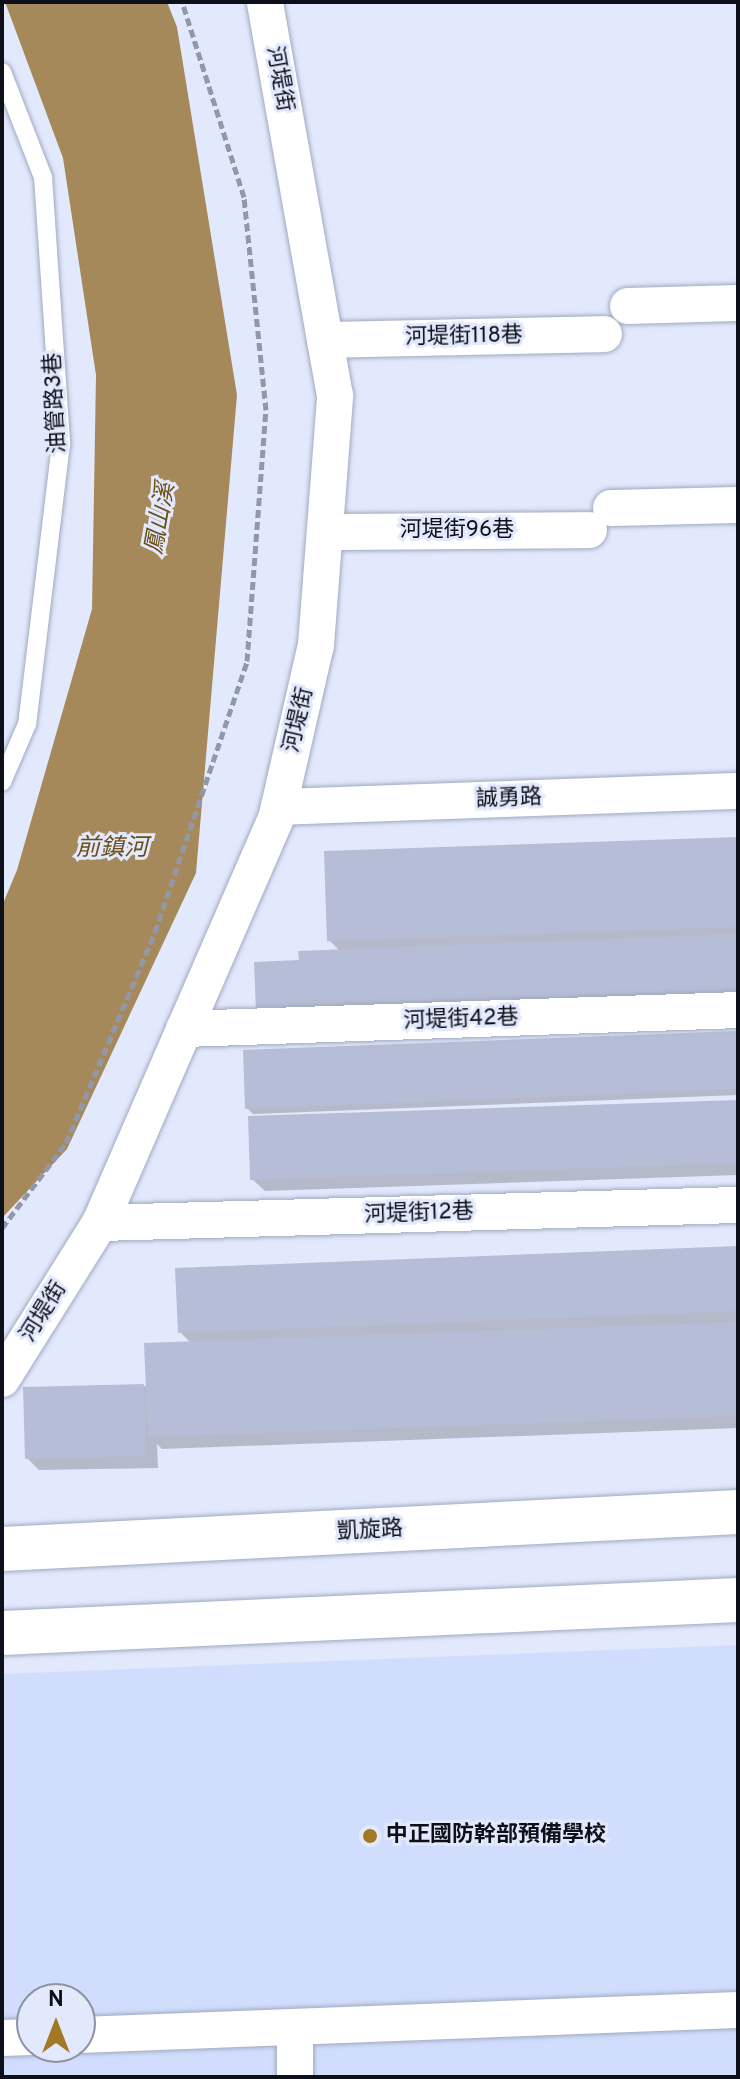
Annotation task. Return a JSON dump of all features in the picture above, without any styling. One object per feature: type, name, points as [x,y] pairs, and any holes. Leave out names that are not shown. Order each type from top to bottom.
[{"type":"street","name":"河堤街","points":[[2,1379],[100,1223],[279,807],[316,645],[335,396],[265,2]]},
{"type":"street","points":[[628,306],[738,303]]},
{"type":"street","name":"河堤街118巷","points":[[325,340],[604,334]]},
{"type":"street","name":"河堤街96巷","points":[[325,532],[600,519],[738,505]]},
{"type":"street","name":"誠勇路","points":[[279,807],[738,791]]},
{"type":"street","name":"河堤街42巷","points":[[184,1029],[738,1010]]},
{"type":"street","name":"河堤街12巷","points":[[100,1223],[738,1205]]},
{"type":"street","name":"凱旋路","points":[[2,1549],[738,1512]]},
{"type":"street","points":[[2,1633],[738,1600]]},
{"type":"street","points":[[96,2034],[738,2010]]},
{"type":"street","points":[[295,2027],[295,2077]]},
{"type":"lane","name":"油管路3巷","points":[[2,72],[43,177],[61,444],[27,724],[2,782]]},
{"type":"path","points":[[2,1228],[66,1143],[155,932],[247,661],[266,410],[244,197],[182,2]]},
{"type":"shaded area","name":"中正國防幹部預備學校","points":[[738,1645],[738,2077],[2,2077],[2,1674]]},
{"type":"water","name":"前鎮河","points":[[5,2],[167,2],[177,27],[237,395],[196,873],[67,1149],[2,1218],[2,906],[17,870],[92,609],[96,375],[63,158]]},
{"type":"building","points":[[738,837],[738,927],[327,941],[324,851]]},
{"type":"building","points":[[738,934],[738,996],[256,1012],[254,962],[299,960],[298,951]]},
{"type":"building","points":[[738,1031],[738,1089],[245,1109],[243,1050]]},
{"type":"building","points":[[738,1100],[738,1163],[250,1180],[248,1116]]},
{"type":"building","points":[[738,1246],[738,1311],[178,1333],[175,1268]]},
{"type":"building","points":[[738,1322],[738,1416],[148,1437],[144,1343]]},
{"type":"building","points":[[144,1384],[146,1456],[25,1459],[23,1387]]},
{"type":"place","name":"中正國防幹部預備學校","points":[[370,1836]]},
{"type":"water label","name":"鳳山溪","points":[[162,519]]}]
